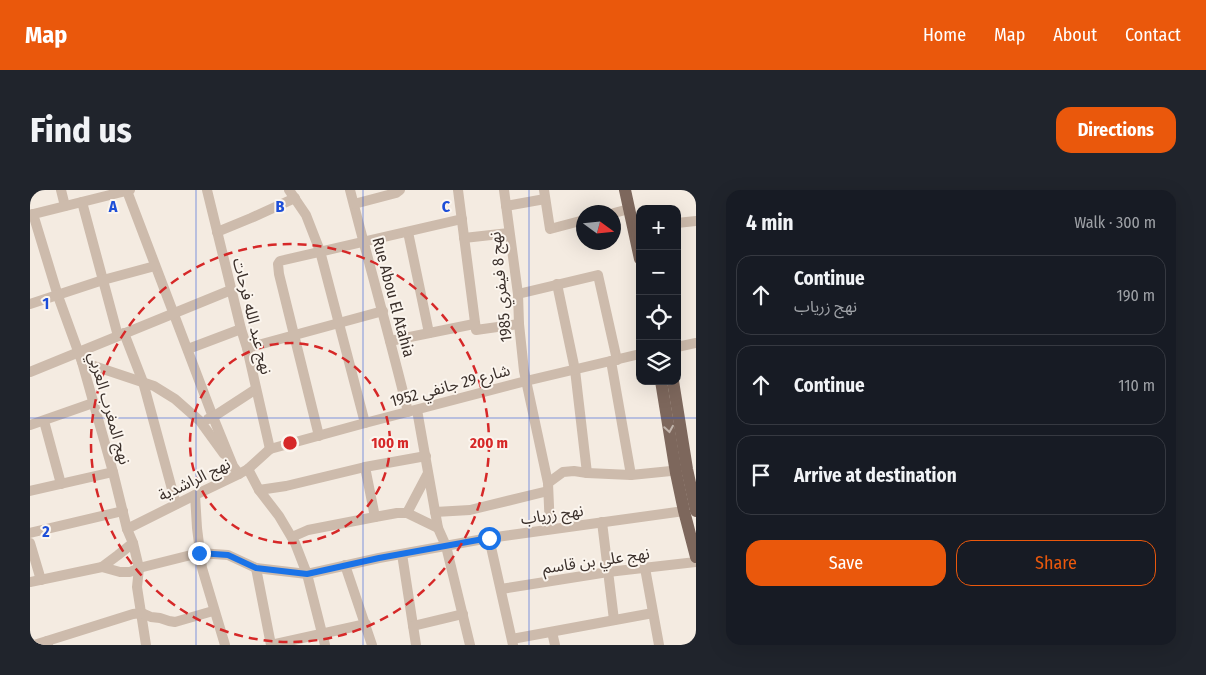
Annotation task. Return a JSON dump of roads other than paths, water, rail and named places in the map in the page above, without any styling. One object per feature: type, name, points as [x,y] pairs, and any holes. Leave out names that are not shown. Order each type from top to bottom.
[{"type":"main road","points":[[625,190],[638,250]]},
{"type":"main road","points":[[633,190],[637,205]]},
{"type":"main road","points":[[662,385],[693,509],[696,557]]},
{"type":"main road","points":[[673,385],[682,470]]},
{"type":"street","points":[[61,190],[65,206]]},
{"type":"street","points":[[32,215],[129,190],[155,266],[213,417],[240,470]]},
{"type":"street","name":"نهج عبد الله فرحات","points":[[207,190],[247,348],[270,449]]},
{"type":"street","name":"Rue Abou El Atahia","points":[[350,190],[390,341],[426,456],[438,528],[446,546],[470,645]]},
{"type":"street","points":[[354,204],[396,193],[400,190]]},
{"type":"street","points":[[458,190],[476,330],[519,324]]},
{"type":"street","name":"نهج 8 فيفري 1985","points":[[504,190],[518,294],[524,371],[548,487],[550,529]]},
{"type":"street","points":[[217,232],[251,218],[292,194],[306,215],[320,251],[365,423]]},
{"type":"street","points":[[506,206],[544,195],[550,229],[576,222]]},
{"type":"street","points":[[82,202],[103,280],[121,334],[143,382],[176,504]]},
{"type":"street","points":[[621,211],[629,209]]},
{"type":"street","name":"نهج المغرب العربي","points":[[32,215],[80,357],[113,472],[127,529],[133,543],[139,568],[137,587],[146,645]]},
{"type":"street","points":[[320,436],[278,264],[320,251],[462,219]]},
{"type":"street","points":[[681,223],[696,221]]},
{"type":"street","points":[[408,232],[429,333]]},
{"type":"street","points":[[464,238],[509,233]]},
{"type":"street","points":[[30,304],[103,280],[155,266]]},
{"type":"street","points":[[518,294],[599,276],[631,475]]},
{"type":"street","points":[[557,284],[575,370],[587,472]]},
{"type":"street","points":[[30,372],[80,357],[121,334],[231,290]]},
{"type":"street","points":[[247,348],[383,311]]},
{"type":"street","points":[[390,341],[474,324]]},
{"type":"street","points":[[188,349],[241,330]]},
{"type":"street","points":[[681,346],[696,343]]},
{"type":"street","name":"شارع 29 جانفي 1952","points":[[270,449],[526,381],[636,355]]},
{"type":"street","points":[[80,357],[154,386],[175,399],[200,421],[240,470],[260,490],[292,537],[307,574],[325,645]]},
{"type":"street","points":[[200,421],[213,417],[256,389]]},
{"type":"street","points":[[30,425],[93,403]]},
{"type":"street","points":[[44,420],[61,484]]},
{"type":"street","name":"نهج الراشدية","points":[[127,529],[240,470],[270,449]]},
{"type":"street","points":[[260,490],[426,456]]},
{"type":"street","points":[[365,467],[375,517]]},
{"type":"street","points":[[435,512],[470,510],[548,487],[563,472],[574,470],[631,475],[682,470]]},
{"type":"street","points":[[30,491],[113,472]]},
{"type":"street","points":[[407,513],[428,472]]},
{"type":"street","points":[[195,494],[199,553],[213,611],[224,645]]},
{"type":"street","name":"نهج زرياب","points":[[307,574],[344,565],[489,538],[693,509]]},
{"type":"street","points":[[30,533],[123,511]]},
{"type":"street","points":[[292,537],[308,530],[397,513],[407,513],[438,528]]},
{"type":"street","points":[[602,522],[614,620]]},
{"type":"street","points":[[489,538],[513,642],[552,632],[653,613]]},
{"type":"street","points":[[30,544],[35,581],[102,566],[133,543]]},
{"type":"street","points":[[102,566],[120,572],[130,572],[199,553],[228,555],[256,568],[307,574]]},
{"type":"street","points":[[402,554],[416,645]]},
{"type":"street","name":"نهج علي بن قاسم","points":[[501,589],[608,572],[696,562]]},
{"type":"street","points":[[344,565],[372,645]]},
{"type":"street","points":[[256,568],[274,645],[366,624]]},
{"type":"street","points":[[645,568],[659,645]]},
{"type":"street","points":[[34,645],[48,643],[133,614],[142,613],[175,622],[213,611]]},
{"type":"street","points":[[413,626],[463,614]]},
{"type":"street","points":[[552,632],[555,645]]}]
